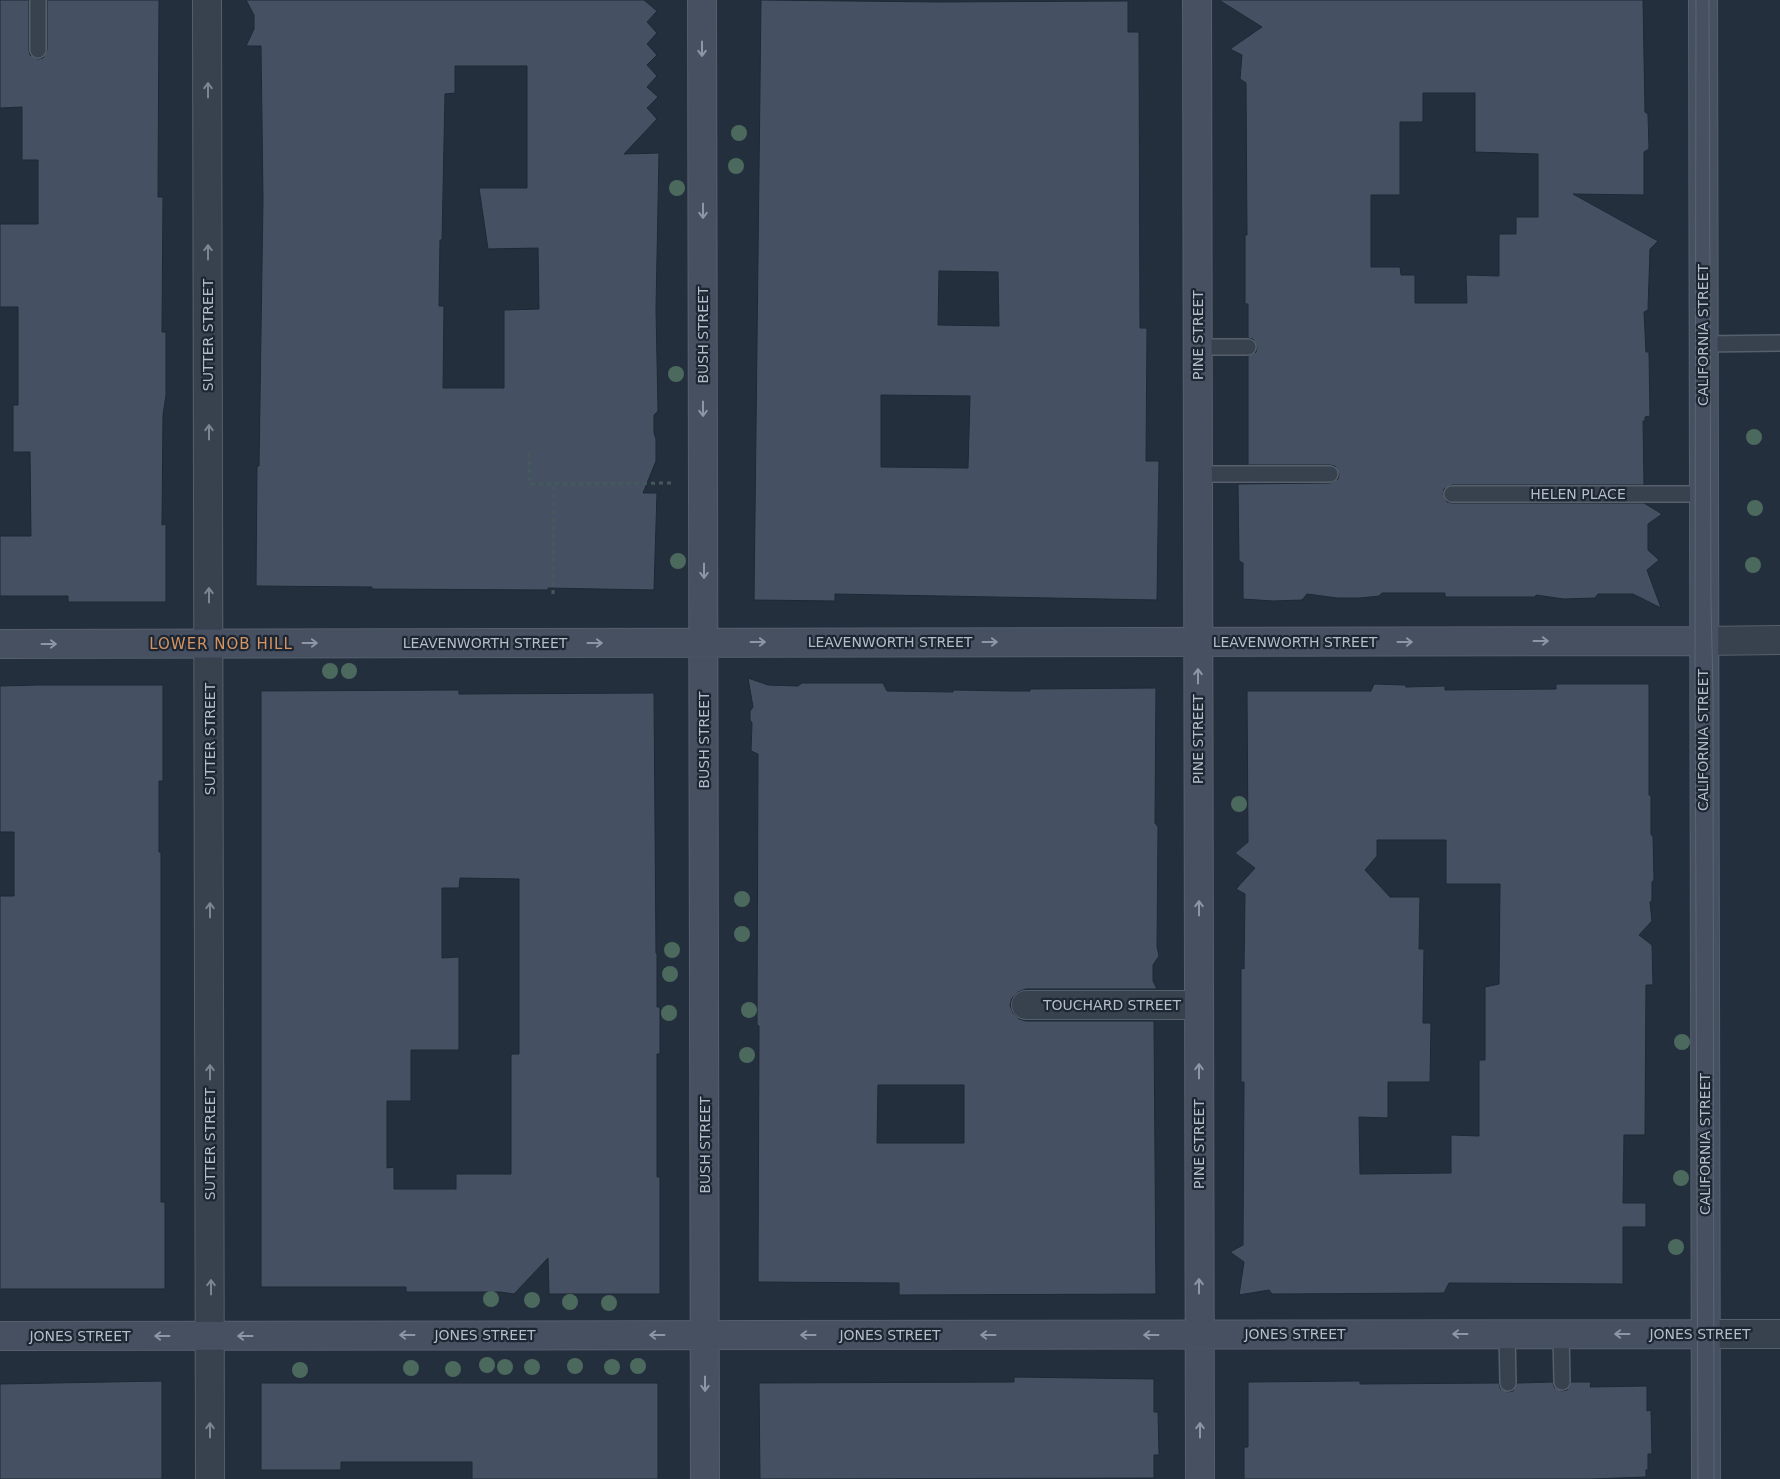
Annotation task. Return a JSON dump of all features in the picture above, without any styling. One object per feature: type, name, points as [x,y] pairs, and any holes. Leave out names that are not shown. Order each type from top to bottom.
[{"type":"main road","name":"BUSH STREET","points":[[702,0],[705,1479]]},
{"type":"main road","name":"PINE STREET","points":[[1197,0],[1200,1479]]},
{"type":"main road","name":"CALIFORNIA STREET","points":[[1703,0],[1706,1479]]},
{"type":"main road","name":"LEAVENWORTH STREET","points":[[0,644],[1703,641]]},
{"type":"main road","name":"JONES STREET","points":[[0,1336],[1706,1334]]},
{"type":"street","name":"SUTTER STREET","points":[[207,0],[210,1479]]},
{"type":"street","name":"LEAVENWORTH STREET","points":[[1703,641],[1780,640]]},
{"type":"street","name":"TOUCHARD STREET","points":[[1026,1005],[1199,1005]]},
{"type":"street","name":"JONES STREET","points":[[1706,1334],[1780,1334]]},
{"type":"lane","points":[[38,0],[38,50]]},
{"type":"lane","points":[[1703,344],[1780,343]]},
{"type":"lane","points":[[1198,347],[1248,347]]},
{"type":"lane","points":[[1198,474],[1330,474]]},
{"type":"lane","name":"HELEN PLACE","points":[[1452,494],[1703,494]]},
{"type":"lane","points":[[1507,1334],[1508,1383]]},
{"type":"lane","points":[[1561,1334],[1562,1382]]},
{"type":"path","points":[[529,453],[530,484],[704,484]]},
{"type":"path","points":[[553,594],[554,484]]},
{"type":"building","points":[[0,0],[29,0],[29,50],[30,55],[38,59],[43,58],[47,50],[47,0],[159,0],[158,197],[163,197],[162,332],[166,332],[162,525],[166,524],[166,602],[68,602],[68,596],[0,596],[0,536],[31,536],[30,452],[13,452],[13,405],[18,405],[18,307],[0,307],[0,224],[38,224],[38,160],[22,160],[22,107],[0,108]]},
{"type":"building","points":[[246,0],[644,0],[657,11],[647,22],[657,33],[647,44],[657,55],[647,65],[657,76],[647,87],[658,97],[647,108],[657,119],[624,154],[659,153],[656,309],[658,411],[654,415],[656,461],[643,493],[657,493],[654,590],[548,588],[548,590],[372,589],[372,587],[256,586],[263,199],[261,46],[246,46],[254,29],[254,15]],"holes":[[[455,66],[527,66],[527,188],[479,188],[488,249],[538,248],[539,309],[504,310],[504,388],[443,388],[444,306],[439,306],[445,94],[455,93]]]},
{"type":"building","points":[[761,0],[937,2],[1128,1],[1128,32],[1139,32],[1140,328],[1147,328],[1146,461],[1159,461],[1157,600],[835,594],[835,601],[754,600]],"holes":[[[939,271],[998,272],[999,326],[938,325]],[[881,395],[970,396],[968,468],[881,467]]]},
{"type":"building","points":[[1219,0],[1643,0],[1645,112],[1648,114],[1649,149],[1644,152],[1644,195],[1573,194],[1658,241],[1650,249],[1648,310],[1644,312],[1646,352],[1649,352],[1650,416],[1645,417],[1645,421],[1643,421],[1644,485],[1452,485],[1444,489],[1443,494],[1447,502],[1452,503],[1644,503],[1662,514],[1648,524],[1648,550],[1659,560],[1647,570],[1661,608],[1633,594],[1598,594],[1595,598],[1564,599],[1536,595],[1535,597],[1445,597],[1445,593],[1382,593],[1379,596],[1360,598],[1337,598],[1307,594],[1302,600],[1243,599],[1243,563],[1239,561],[1238,484],[1330,483],[1338,479],[1339,474],[1335,466],[1330,465],[1248,465],[1248,356],[1256,352],[1257,347],[1253,339],[1248,338],[1248,304],[1245,304],[1245,235],[1247,235],[1246,83],[1240,79],[1242,55],[1230,49],[1262,27]],"holes":[[[1423,93],[1475,93],[1475,152],[1538,154],[1538,217],[1516,217],[1516,234],[1499,234],[1499,276],[1466,275],[1467,303],[1415,303],[1415,275],[1401,275],[1400,267],[1371,267],[1371,195],[1400,195],[1400,122],[1423,122]]]},
{"type":"building","points":[[748,678],[768,685],[798,686],[802,683],[883,683],[887,691],[953,692],[953,690],[1030,691],[1030,689],[1156,688],[1155,823],[1158,827],[1157,947],[1159,956],[1153,965],[1153,981],[1157,989],[1026,989],[1018,992],[1012,998],[1010,1005],[1013,1013],[1019,1019],[1026,1021],[1154,1021],[1156,1294],[899,1295],[899,1283],[758,1282],[758,754],[751,751],[752,723],[750,711],[753,707]],"holes":[[[878,1085],[964,1085],[964,1143],[877,1143]]]},
{"type":"building","points":[[1374,684],[1405,685],[1406,687],[1445,686],[1445,690],[1556,689],[1556,684],[1649,684],[1649,795],[1651,796],[1654,880],[1652,882],[1652,901],[1650,902],[1652,921],[1639,935],[1652,945],[1653,985],[1646,985],[1645,1135],[1624,1135],[1623,1203],[1646,1203],[1646,1227],[1623,1227],[1623,1284],[1449,1283],[1444,1293],[1272,1294],[1269,1290],[1239,1295],[1244,1262],[1230,1252],[1243,1245],[1244,1082],[1241,1082],[1241,968],[1244,969],[1245,894],[1236,889],[1255,868],[1235,853],[1248,842],[1247,691],[1371,691]],"holes":[[[1377,840],[1446,840],[1446,884],[1500,884],[1499,984],[1485,987],[1485,1060],[1479,1060],[1479,1136],[1451,1135],[1451,1173],[1360,1174],[1359,1117],[1388,1118],[1388,1082],[1430,1082],[1431,1023],[1423,1023],[1424,949],[1419,949],[1420,897],[1390,897],[1365,870],[1377,856]]]},
{"type":"building","points":[[163,685],[163,781],[159,781],[159,852],[161,852],[161,1202],[165,1202],[165,1289],[0,1289],[0,896],[14,896],[14,832],[0,832],[0,686]]},
{"type":"building","points":[[459,690],[459,694],[654,693],[657,1007],[660,1007],[660,1054],[657,1054],[657,1177],[660,1177],[660,1294],[549,1294],[548,1258],[514,1294],[500,1292],[406,1292],[406,1287],[261,1287],[261,691]],"holes":[[[460,878],[519,879],[519,1054],[511,1054],[511,1174],[456,1174],[456,1189],[394,1189],[394,1167],[387,1168],[387,1101],[411,1101],[411,1050],[459,1050],[459,957],[442,958],[442,888],[459,888]]]},
{"type":"building","points":[[1014,1377],[1154,1379],[1154,1412],[1158,1412],[1159,1455],[1154,1455],[1154,1478],[760,1479],[759,1383],[1014,1382]]},
{"type":"building","points":[[162,1381],[162,1479],[0,1479],[0,1384]]},
{"type":"building","points":[[1360,1381],[1360,1384],[1499,1383],[1500,1388],[1508,1392],[1513,1391],[1517,1383],[1553,1382],[1554,1387],[1562,1391],[1567,1390],[1571,1382],[1591,1382],[1590,1387],[1647,1386],[1647,1411],[1651,1410],[1652,1454],[1648,1454],[1646,1477],[1590,1479],[1244,1479],[1244,1447],[1248,1447],[1248,1382]]},
{"type":"building","points":[[261,1383],[658,1383],[658,1479],[472,1479],[472,1462],[341,1462],[341,1470],[261,1470]]},
{"type":"tram line","points":[[1696,0],[1695,655],[1698,1479]]},
{"type":"tram line","points":[[1709,0],[1711,606],[1713,689],[1714,1479]]},
{"type":"district","name":"LOWER NOB HILL","points":[[221,644]]}]
